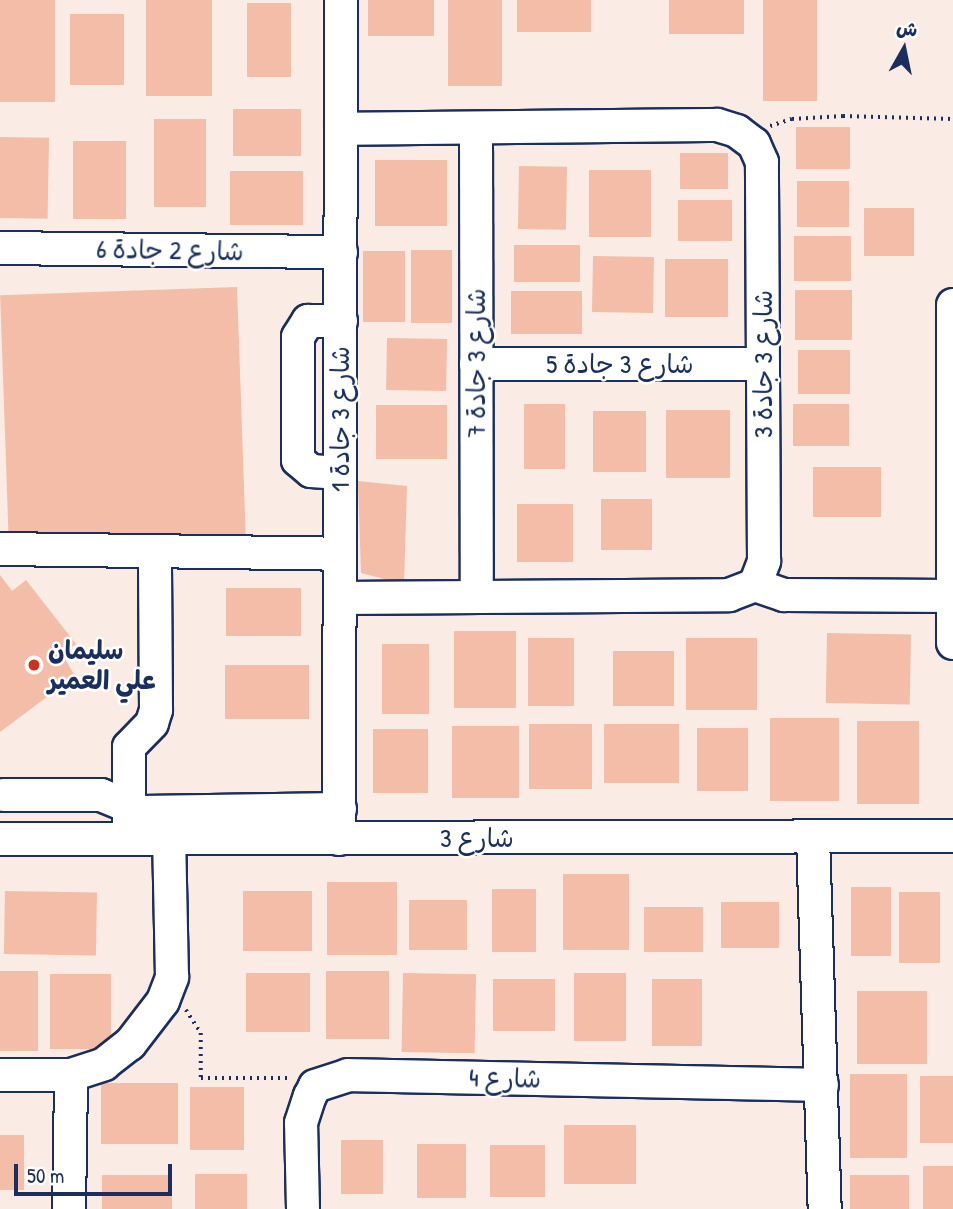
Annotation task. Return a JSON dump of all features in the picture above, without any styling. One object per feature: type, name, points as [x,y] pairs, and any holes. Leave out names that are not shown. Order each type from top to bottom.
[{"type":"street","name":"شارع 3 جادة 1","points":[[340,824],[341,0]]},
{"type":"street","points":[[341,129],[476,130],[717,125],[747,138]]},
{"type":"street","name":"شارع 3 جادة 7","points":[[476,130],[478,597]]},
{"type":"street","name":"شارع 3 جادة 3","points":[[747,138],[762,162],[764,561],[755,584]]},
{"type":"street","name":"شارع 2 جادة 6","points":[[0,248],[341,252]]},
{"type":"street","points":[[953,319],[953,643]]},
{"type":"street","points":[[340,473],[312,471],[298,460],[298,337],[308,321],[341,321]]},
{"type":"street","name":"شارع 3 جادة 5","points":[[477,364],[763,364]]},
{"type":"street","points":[[0,549],[340,554]]},
{"type":"street","points":[[130,839],[129,747],[152,723],[156,710],[155,551]]},
{"type":"street","points":[[340,598],[729,595],[755,584],[784,595],[952,596]]},
{"type":"street","points":[[4,795],[101,795],[142,812],[340,824]]},
{"type":"street","name":"شارع 3","points":[[0,839],[169,839],[340,824],[813,837],[953,836]]},
{"type":"street","points":[[813,837],[825,1209]]},
{"type":"street","points":[[0,1075],[71,1075],[104,1064],[130,1044],[171,988],[169,839]]},
{"type":"street","points":[[69,1209],[71,1075]]},
{"type":"street","name":"شارع 4","points":[[315,1086],[348,1075],[822,1085]]},
{"type":"street","points":[[303,1209],[302,1124],[315,1086]]},
{"type":"path","points":[[747,138],[792,119],[953,119]]},
{"type":"path","points":[[171,988],[201,1033],[201,1078],[292,1078],[315,1086]]},
{"type":"building","points":[[0,0],[55,0],[55,102],[0,102]]},
{"type":"building","points":[[146,0],[212,0],[212,96],[146,96]]},
{"type":"building","points":[[368,0],[434,0],[434,36],[368,36]]},
{"type":"building","points":[[448,0],[502,0],[502,86],[448,86]]},
{"type":"building","points":[[517,0],[591,0],[591,32],[517,32]]},
{"type":"building","points":[[669,0],[744,0],[744,34],[669,34]]},
{"type":"building","points":[[763,0],[817,0],[817,101],[763,101]]},
{"type":"building","points":[[247,3],[291,3],[291,77],[247,77]]},
{"type":"building","points":[[70,14],[124,14],[124,85],[70,85]]},
{"type":"building","points":[[233,109],[301,109],[301,156],[233,156]]},
{"type":"building","points":[[154,119],[206,119],[206,207],[154,207]]},
{"type":"building","points":[[796,127],[850,127],[850,169],[796,169]]},
{"type":"building","points":[[0,137],[49,138],[48,219],[0,218]]},
{"type":"building","points":[[73,141],[126,141],[126,219],[73,219]]},
{"type":"building","points":[[680,153],[728,153],[728,189],[680,189]]},
{"type":"building","points":[[375,160],[447,160],[447,226],[375,226]]},
{"type":"building","points":[[519,166],[567,167],[566,230],[518,229]]},
{"type":"building","points":[[589,170],[651,170],[651,237],[589,237]]},
{"type":"building","points":[[230,171],[303,171],[303,225],[230,225]]},
{"type":"building","points":[[797,181],[849,181],[849,227],[797,227]]},
{"type":"building","points":[[678,200],[732,200],[732,241],[678,241]]},
{"type":"building","points":[[864,208],[914,208],[914,256],[864,256]]},
{"type":"building","points":[[794,236],[851,236],[851,281],[794,281]]},
{"type":"building","points":[[514,245],[580,245],[580,282],[514,282]]},
{"type":"building","points":[[411,250],[452,250],[452,323],[411,323]]},
{"type":"building","points":[[363,251],[405,251],[405,322],[363,322]]},
{"type":"building","points":[[593,256],[654,257],[653,313],[592,312]]},
{"type":"building","points":[[665,259],[728,259],[728,317],[665,317]]},
{"type":"building","points":[[237,287],[246,543],[9,551],[0,295]]},
{"type":"building","points":[[795,290],[852,290],[852,340],[795,340]]},
{"type":"building","points":[[511,291],[582,291],[582,334],[511,334]]},
{"type":"building","points":[[387,338],[447,339],[446,391],[386,390]]},
{"type":"building","points":[[798,350],[850,350],[850,394],[798,394]]},
{"type":"building","points":[[524,404],[565,404],[565,469],[524,469]]},
{"type":"building","points":[[793,404],[849,404],[849,446],[793,446]]},
{"type":"building","points":[[376,405],[447,405],[447,459],[376,459]]},
{"type":"building","points":[[666,410],[730,410],[730,478],[666,478]]},
{"type":"building","points":[[593,411],[646,411],[646,472],[593,472]]},
{"type":"building","points":[[813,467],[881,467],[881,517],[813,517]]},
{"type":"building","points":[[358,481],[407,486],[404,584],[361,573]]},
{"type":"building","points":[[601,499],[652,499],[652,550],[601,550]]},
{"type":"building","points":[[517,504],[573,504],[573,562],[517,562]]},
{"type":"building","name":"سليمان علي العمير","points":[[0,575],[12,591],[26,580],[76,644],[62,654],[75,676],[0,732]]},
{"type":"building","points":[[226,588],[301,588],[301,636],[226,636]]},
{"type":"building","points":[[454,631],[516,631],[516,708],[454,708]]},
{"type":"building","points":[[827,633],[911,634],[910,704],[826,703]]},
{"type":"building","points":[[528,638],[574,638],[574,706],[528,706]]},
{"type":"building","points":[[686,638],[757,638],[757,710],[686,710]]},
{"type":"building","points":[[382,644],[429,644],[429,714],[382,714]]},
{"type":"building","points":[[613,651],[674,651],[674,706],[613,706]]},
{"type":"building","points":[[225,665],[309,665],[309,719],[225,719]]},
{"type":"building","points":[[770,718],[839,718],[839,801],[770,801]]},
{"type":"building","points":[[857,721],[919,721],[919,804],[857,804]]},
{"type":"building","points":[[529,724],[592,724],[592,789],[529,789]]},
{"type":"building","points":[[604,724],[679,724],[679,783],[604,783]]},
{"type":"building","points":[[452,726],[519,726],[519,798],[452,798]]},
{"type":"building","points":[[697,728],[748,728],[748,791],[697,791]]},
{"type":"building","points":[[373,729],[428,729],[428,793],[373,793]]},
{"type":"building","points":[[563,874],[629,874],[629,950],[563,950]]},
{"type":"building","points":[[327,882],[397,882],[397,955],[327,955]]},
{"type":"building","points":[[851,887],[891,887],[891,956],[851,956]]},
{"type":"building","points":[[492,889],[536,889],[536,952],[492,952]]},
{"type":"building","points":[[5,891],[97,893],[96,956],[4,954]]},
{"type":"building","points":[[243,891],[312,891],[312,951],[243,951]]},
{"type":"building","points":[[899,892],[940,892],[940,963],[899,963]]},
{"type":"building","points":[[409,900],[467,900],[467,950],[409,950]]},
{"type":"building","points":[[721,902],[779,902],[779,948],[721,948]]},
{"type":"building","points":[[644,907],[703,907],[703,952],[644,952]]},
{"type":"building","points":[[0,971],[38,971],[38,1051],[0,1051]]},
{"type":"building","points":[[326,971],[389,971],[389,1039],[326,1039]]},
{"type":"building","points":[[246,973],[310,973],[310,1032],[246,1032]]},
{"type":"building","points":[[403,973],[476,974],[475,1053],[402,1052]]},
{"type":"building","points":[[574,973],[626,973],[626,1041],[574,1041]]},
{"type":"building","points":[[50,974],[111,974],[111,1049],[50,1049]]},
{"type":"building","points":[[493,979],[555,979],[555,1031],[493,1031]]},
{"type":"building","points":[[652,979],[702,979],[702,1046],[652,1046]]},
{"type":"building","points":[[857,991],[927,991],[927,1064],[857,1064]]},
{"type":"building","points":[[850,1074],[907,1074],[907,1158],[850,1158]]},
{"type":"building","points":[[920,1076],[953,1076],[953,1143],[920,1143]]},
{"type":"building","points":[[101,1083],[178,1083],[178,1144],[101,1144]]},
{"type":"building","points":[[190,1087],[244,1087],[244,1150],[190,1150]]},
{"type":"building","points":[[564,1125],[636,1125],[636,1184],[564,1184]]},
{"type":"building","points":[[0,1135],[24,1135],[24,1190],[0,1190]]},
{"type":"building","points":[[341,1140],[383,1140],[383,1194],[341,1194]]},
{"type":"building","points":[[417,1144],[466,1144],[466,1198],[417,1198]]},
{"type":"building","points":[[490,1145],[545,1145],[545,1197],[490,1197]]},
{"type":"building","points":[[923,1166],[953,1166],[953,1209],[923,1209]]},
{"type":"building","points":[[195,1174],[247,1174],[247,1209],[195,1209]]},
{"type":"building","points":[[102,1175],[172,1175],[172,1209],[102,1209]]},
{"type":"building","points":[[850,1175],[909,1175],[909,1209],[850,1209]]},
{"type":"place","name":"سليمان علي العمير","points":[[34,665]]}]
